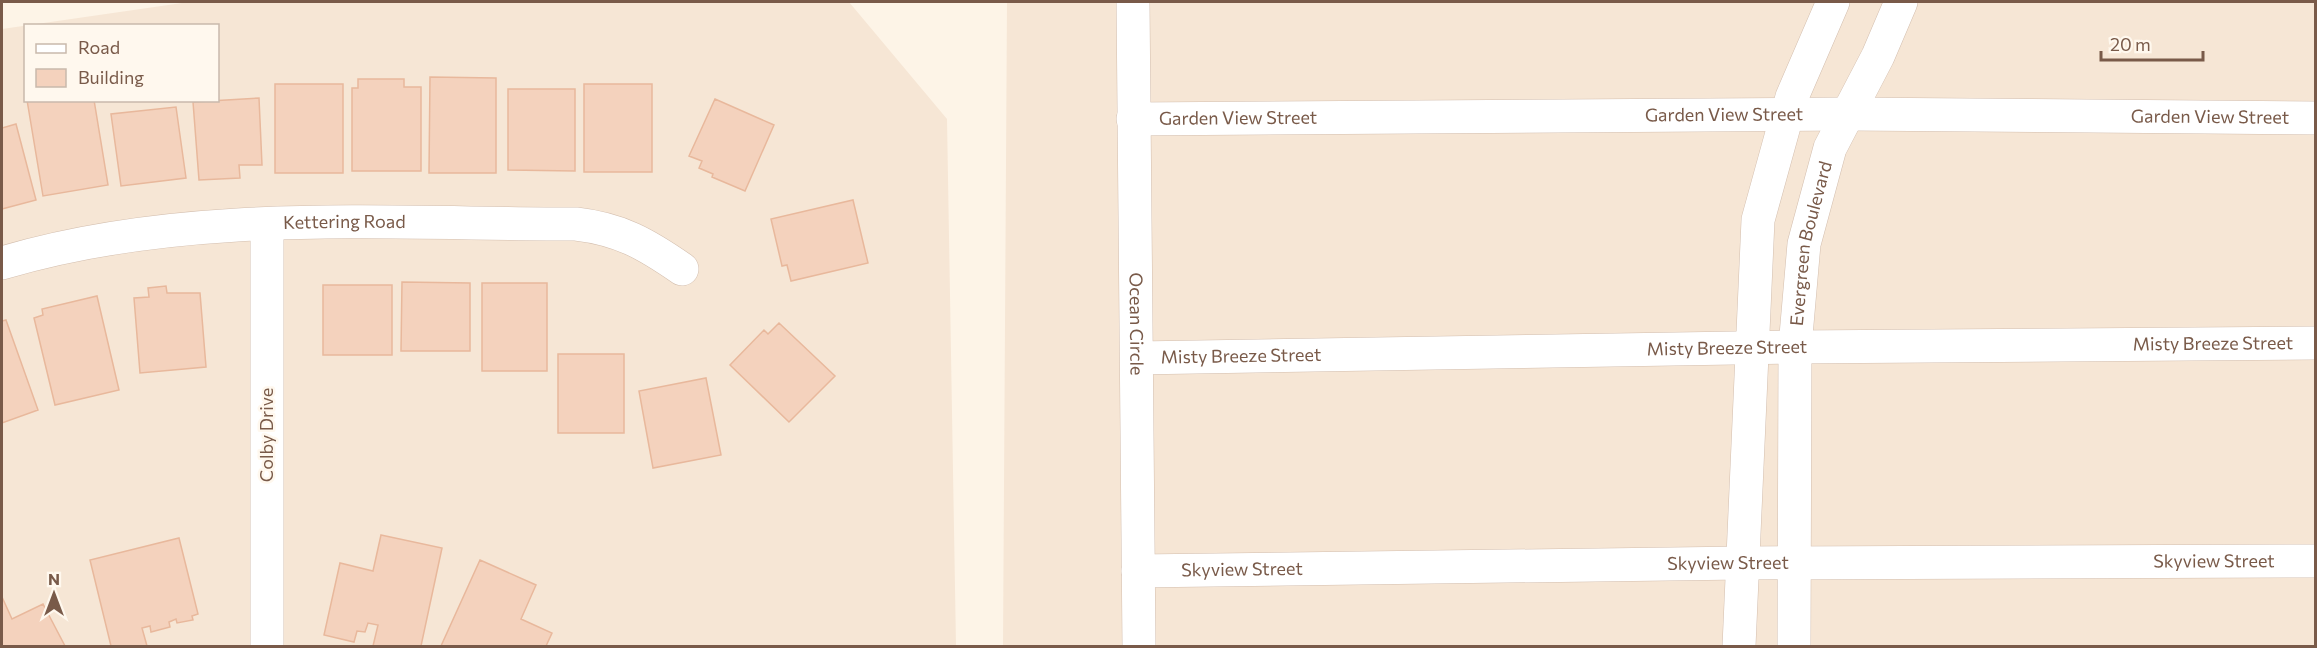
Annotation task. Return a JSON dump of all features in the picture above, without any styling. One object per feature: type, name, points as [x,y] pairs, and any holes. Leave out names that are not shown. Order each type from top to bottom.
[{"type":"street","name":"Ocean Circle","points":[[1133,2],[1139,646]]},
{"type":"street","points":[[1739,646],[1750,350],[1758,220],[1786,115],[1833,2]]},
{"type":"street","name":"Evergreen Boulevard","points":[[1794,646],[1795,347],[1804,244],[1830,148],[1878,56],[1901,2]]},
{"type":"street","name":"Garden View Street","points":[[1133,119],[1848,114],[2316,118]]},
{"type":"street","name":"Kettering Road","points":[[2,263],[68,246],[156,230],[267,224],[576,224],[618,232],[639,241],[682,269]]},
{"type":"street","name":"Colby Drive","points":[[267,224],[267,646]]},
{"type":"street","name":"Misty Breeze Street","points":[[1137,358],[1750,350],[1795,347],[2316,343]]},
{"type":"street","name":"Skyview Street","points":[[1138,571],[1743,563],[2316,561]]},
{"type":"shaded area","points":[[189,2],[849,2],[947,119],[956,646],[2,646],[2,29],[24,26],[24,102],[219,102],[219,24],[37,24]]},
{"type":"shaded area","points":[[1007,2],[2315,2],[2315,646],[1003,646]]},
{"type":"building","points":[[430,77],[496,78],[496,173],[429,173]]},
{"type":"building","points":[[358,79],[404,79],[404,87],[421,87],[421,171],[352,171],[352,88],[358,88]]},
{"type":"building","points":[[275,84],[343,84],[343,173],[275,173]]},
{"type":"building","points":[[584,84],[652,84],[652,172],[584,172]]},
{"type":"building","points":[[508,89],[575,89],[575,171],[508,170]]},
{"type":"building","points":[[259,98],[262,165],[239,165],[240,178],[199,180],[193,102]]},
{"type":"building","points":[[715,99],[774,125],[745,191],[712,177],[713,174],[699,168],[702,161],[689,156]]},
{"type":"building","points":[[27,102],[94,102],[108,185],[43,196]]},
{"type":"building","points":[[176,107],[186,178],[121,186],[111,114]]},
{"type":"building","points":[[16,124],[36,200],[2,209],[2,128]]},
{"type":"building","points":[[853,200],[868,263],[791,281],[787,265],[782,266],[771,219]]},
{"type":"building","points":[[402,282],[470,283],[470,351],[401,351]]},
{"type":"building","points":[[482,283],[547,283],[547,371],[482,371]]},
{"type":"building","points":[[323,285],[392,285],[392,355],[323,355]]},
{"type":"building","points":[[166,286],[167,293],[200,293],[206,367],[140,373],[134,298],[149,297],[148,288]]},
{"type":"building","points":[[97,296],[119,390],[55,405],[34,318],[43,315],[42,309]]},
{"type":"building","points":[[6,320],[38,410],[2,423],[2,321]]},
{"type":"building","points":[[779,323],[835,376],[789,422],[730,365],[764,330],[768,334]]},
{"type":"building","points":[[558,354],[624,354],[624,433],[558,433]]},
{"type":"building","points":[[706,378],[721,455],[653,468],[639,391]]},
{"type":"building","points":[[381,535],[442,548],[421,646],[373,646],[378,625],[368,623],[365,632],[357,631],[354,642],[324,635],[340,563],[373,571]]},
{"type":"building","points":[[179,538],[198,614],[192,616],[193,620],[177,623],[176,619],[169,622],[170,627],[151,632],[150,626],[142,628],[147,646],[111,646],[90,560]]},
{"type":"building","points":[[480,560],[536,585],[521,619],[552,633],[546,646],[441,646]]},
{"type":"building","points":[[2,597],[12,619],[43,604],[65,646],[2,646]]}]
